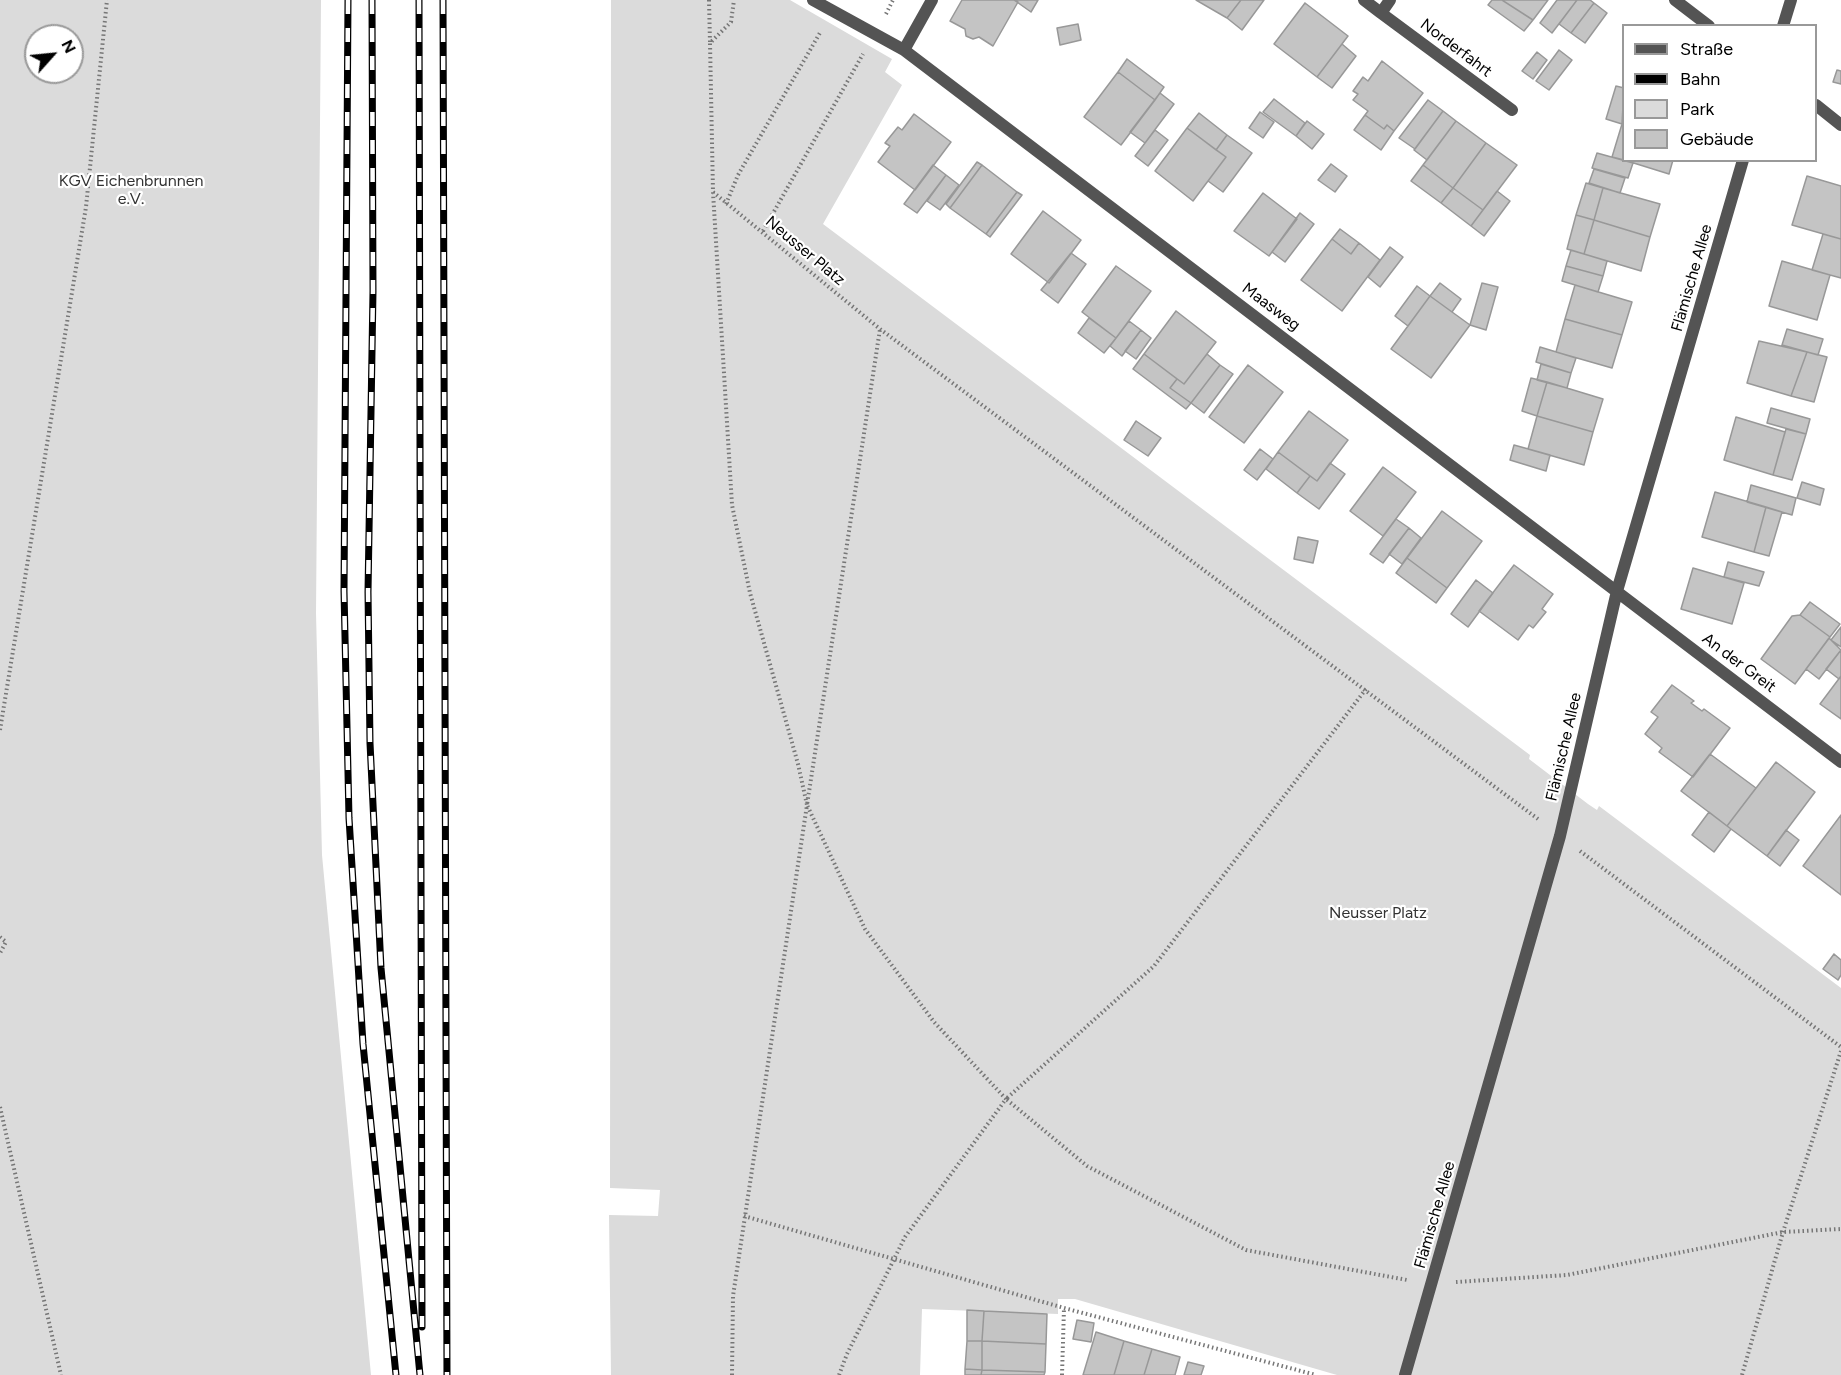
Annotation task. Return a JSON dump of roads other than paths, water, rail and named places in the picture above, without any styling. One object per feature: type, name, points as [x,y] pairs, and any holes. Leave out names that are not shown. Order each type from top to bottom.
[{"type":"street","name":"Maasweg","points":[[813,0],[904,50],[1617,591]]},
{"type":"street","points":[[904,50],[932,0]]},
{"type":"street","name":"Norderfahrt","points":[[1364,0],[1512,110]]},
{"type":"street","points":[[1381,12],[1390,0]]},
{"type":"street","points":[[1675,0],[1706,24]]},
{"type":"street","points":[[1784,24],[1791,0]]},
{"type":"street","points":[[1817,107],[1841,125]]},
{"type":"street","name":"Flämische Allee","points":[[1406,1375],[1560,836],[1617,591],[1742,162]]},
{"type":"street","name":"An der Greit","points":[[1617,591],[1841,762]]},
{"type":"railway","points":[[348,0],[344,591],[349,818],[363,1044],[396,1375]]},
{"type":"railway","points":[[372,0],[373,291],[368,592],[370,743],[381,968],[420,1375]]},
{"type":"railway","points":[[419,0],[422,1327]]},
{"type":"railway","points":[[443,0],[447,1375]]},
{"type":"park label","name":"KGV Eichenbrunnen e.V.","points":[[131,190]]},
{"type":"park label","name":"Neusser Platz","points":[[1378,913]]}]
